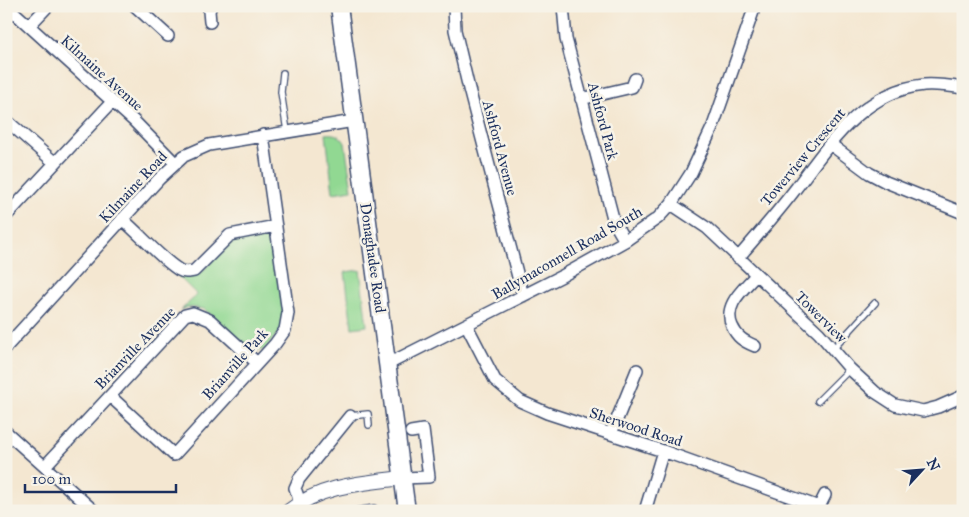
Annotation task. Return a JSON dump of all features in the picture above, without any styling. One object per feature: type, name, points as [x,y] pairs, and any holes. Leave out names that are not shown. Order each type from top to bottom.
[{"type":"main road","name":"Donaghadee Road","points":[[339,6],[407,511]]},
{"type":"street","name":"Kilmaine Avenue","points":[[7,6],[112,102],[174,163]]},
{"type":"street","points":[[29,26],[48,6]]},
{"type":"street","points":[[135,6],[168,36]]},
{"type":"street","points":[[210,22],[208,11],[211,6]]},
{"type":"street","name":"Ashford Avenue","points":[[454,6],[455,30],[469,89],[523,296]]},
{"type":"street","name":"Ashford Park","points":[[563,6],[566,39],[581,99],[614,222],[625,241]]},
{"type":"street","name":"Ballymaconnell Road South","points":[[388,364],[467,326],[625,241],[658,218],[671,204],[691,173],[713,126],[755,6]]},
{"type":"street","points":[[581,99],[632,87],[635,79]]},
{"type":"street","name":"Towerview Crescent","points":[[738,258],[787,200],[830,144],[861,112],[878,100],[900,90],[924,85],[963,88]]},
{"type":"street","points":[[6,216],[112,102]]},
{"type":"street","points":[[6,120],[55,163]]},
{"type":"street","name":"Kilmaine Road","points":[[6,347],[174,163],[209,145],[354,121]]},
{"type":"street","name":"Brianville Park","points":[[110,396],[174,455],[275,344],[285,330],[288,314],[262,135]]},
{"type":"street","points":[[830,144],[869,173],[886,182],[963,213]]},
{"type":"street","name":"Towerview","points":[[671,204],[707,228],[819,333],[850,369],[875,392],[895,405],[923,411],[938,407],[963,396]]},
{"type":"street","points":[[122,219],[168,261],[180,270],[188,272],[194,271],[230,234],[276,226]]},
{"type":"street","points":[[755,346],[742,341],[735,333],[730,321],[729,308],[756,275]]},
{"type":"street","name":"Brianville Avenue","points":[[45,466],[185,314],[193,313],[210,320],[257,363]]},
{"type":"street","name":"Sherwood Road","points":[[467,326],[495,380],[520,402],[819,507],[825,495]]},
{"type":"street","points":[[611,434],[637,370]]},
{"type":"street","points":[[350,416],[299,479],[295,488],[294,506],[341,486],[402,478],[429,477],[423,430],[411,432]]},
{"type":"street","points":[[6,432],[94,511]]},
{"type":"street","points":[[645,511],[663,451]]},
{"type":"lane","points":[[283,73],[281,92],[287,131]]},
{"type":"lane","points":[[833,349],[876,302]]},
{"type":"lane","points":[[818,401],[850,369]]},
{"type":"lane","points":[[350,416],[368,414],[369,424]]},
{"type":"lane","points":[[356,511],[374,508],[376,511]]},
{"type":"green space","points":[[326,134],[337,135],[345,143],[352,190],[333,193]]},
{"type":"green space","points":[[267,233],[275,243],[285,320],[281,330],[264,350],[256,350],[247,347],[204,309],[188,307],[181,310],[197,295],[175,273],[195,275],[202,272],[226,244],[234,238]]},
{"type":"green space","points":[[360,270],[367,326],[352,328],[345,272]]}]
